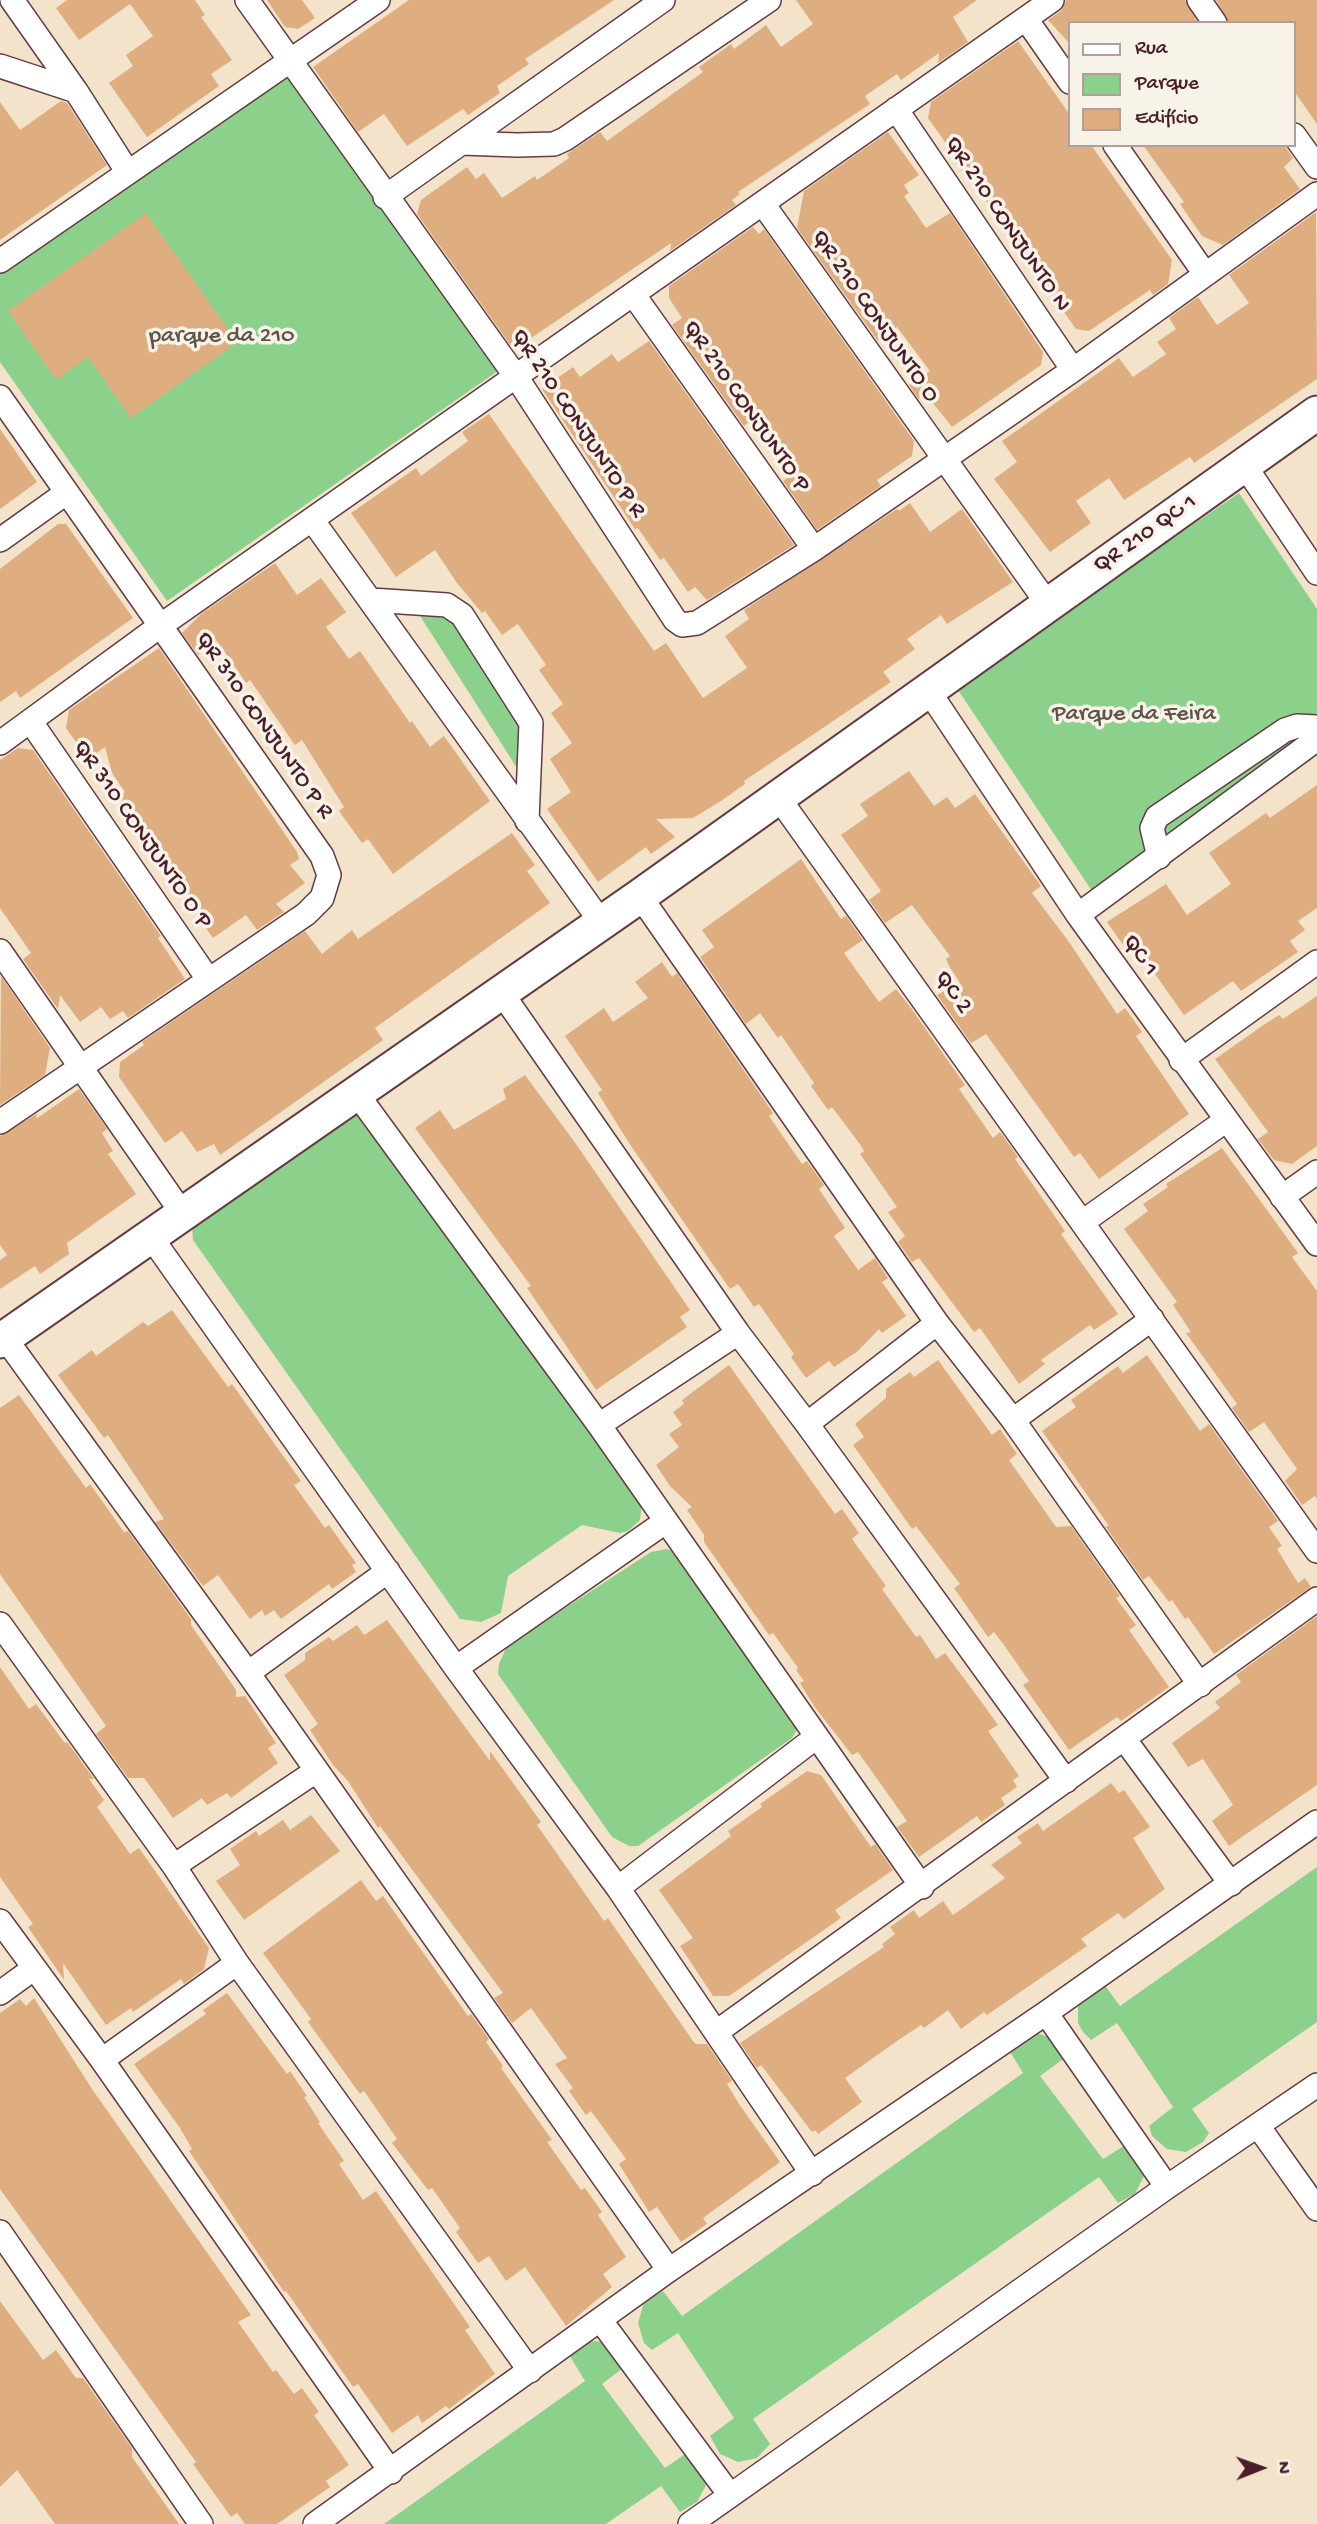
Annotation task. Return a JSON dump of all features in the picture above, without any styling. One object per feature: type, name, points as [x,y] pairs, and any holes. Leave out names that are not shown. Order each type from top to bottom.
[{"type":"street","points":[[12,0],[76,91],[127,171]]},
{"type":"street","name":"QR 210 CONJUNTO P R","points":[[247,0],[385,197],[517,378],[678,623],[688,626],[814,549],[1073,370],[1317,194]]},
{"type":"street","points":[[0,261],[378,0]]},
{"type":"street","points":[[385,197],[663,0]]},
{"type":"street","points":[[462,143],[554,144],[565,139],[769,0]]},
{"type":"street","points":[[0,743],[160,626],[1052,0]]},
{"type":"street","points":[[1199,0],[1214,21]]},
{"type":"street","points":[[1026,19],[1068,79]]},
{"type":"street","points":[[0,66],[76,91]]},
{"type":"street","name":"QR 210 CONJUNTO N","points":[[896,109],[1073,370]]},
{"type":"street","points":[[1296,138],[1317,167]]},
{"type":"street","points":[[1116,147],[1205,274]]},
{"type":"street","name":"QR 210 CONJUNTO O","points":[[763,204],[1047,603]]},
{"type":"street","name":"QR 210 CONJUNTO P","points":[[633,294],[814,549]]},
{"type":"street","name":"QR 310 CONJUNTO P R","points":[[0,397],[322,856],[329,875],[322,898],[306,914],[208,979]]},
{"type":"street","name":"QR 210 QC 1","points":[[3,1339],[357,1094],[1317,413]]},
{"type":"street","points":[[1245,466],[1317,573]]},
{"type":"street","points":[[0,540],[66,493]]},
{"type":"street","points":[[313,521],[601,922]]},
{"type":"street","points":[[372,600],[447,605],[461,615],[531,723],[527,821]]},
{"type":"street","name":"QC 1","points":[[928,690],[1078,915],[1225,1121],[1317,1244]]},
{"type":"street","name":"QR 310 CONJUNTO O P","points":[[31,722],[208,979]]},
{"type":"street","points":[[1159,856],[1152,828],[1157,817],[1285,730],[1297,726],[1317,727]]},
{"type":"street","points":[[1078,915],[1317,739]]},
{"type":"street","name":"QC 2","points":[[778,797],[1084,1220],[1317,1551]]},
{"type":"street","points":[[639,895],[936,1323],[1013,1420],[1200,1685]]},
{"type":"street","points":[[0,951],[79,1068],[183,1213]]},
{"type":"street","points":[[1181,1060],[1317,962]]},
{"type":"street","points":[[0,1122],[208,979]]},
{"type":"street","points":[[501,992],[738,1333],[1066,1781]]},
{"type":"street","points":[[357,1094],[599,1425],[815,1738],[922,1887]]},
{"type":"street","points":[[1084,1220],[1225,1121]]},
{"type":"street","points":[[1282,1197],[1317,1172]]},
{"type":"street","points":[[151,1237],[456,1668],[618,1888],[812,2174]]},
{"type":"street","points":[[1013,1420],[1152,1319]]},
{"type":"street","points":[[807,1424],[936,1323]]},
{"type":"street","points":[[599,1425],[738,1333]]},
{"type":"street","points":[[3,1339],[248,1673],[669,2270]]},
{"type":"street","points":[[456,1668],[665,1522]]},
{"type":"street","points":[[248,1673],[388,1571]]},
{"type":"street","points":[[718,2032],[1317,1599]]},
{"type":"street","points":[[0,1624],[174,1866],[237,1963],[530,2371]]},
{"type":"street","points":[[618,1888],[815,1738]]},
{"type":"street","points":[[1125,1740],[1231,1884]]},
{"type":"street","points":[[174,1866],[316,1771]]},
{"type":"street","points":[[316,2524],[669,2270],[1046,2013],[1317,1822]]},
{"type":"street","points":[[0,1921],[102,2060],[391,2472]]},
{"type":"street","points":[[102,2060],[237,1963]]},
{"type":"street","points":[[0,1993],[33,1969]]},
{"type":"street","points":[[1046,2013],[1167,2187]]},
{"type":"street","points":[[690,2524],[1167,2187],[1317,2085]]},
{"type":"street","points":[[1258,2126],[1317,2209]]},
{"type":"street","points":[[0,2232],[201,2524]]},
{"type":"street","points":[[601,2321],[730,2495]]},
{"type":"green space","name":"parque da 210","points":[[289,62],[505,366],[167,601],[0,362],[0,266]]},
{"type":"green space","name":"Parque da Feira","points":[[1239,493],[1317,609],[1317,727],[1094,894],[956,687]]},
{"type":"green space","points":[[415,608],[455,612],[526,719],[524,779]]},
{"type":"green space","points":[[356,1109],[642,1503],[640,1520],[628,1531],[620,1533],[582,1525],[508,1576],[501,1613],[481,1622],[460,1619],[193,1240],[192,1223]]},
{"type":"green space","points":[[667,1549],[674,1552],[798,1728],[792,1738],[638,1846],[629,1846],[612,1837],[498,1674],[499,1664],[507,1646],[651,1552]]},
{"type":"green space","points":[[1317,1867],[1317,2022],[1192,2109],[1209,2133],[1203,2142],[1186,2152],[1167,2149],[1152,2136],[1149,2126],[1173,2107],[1117,2023],[1091,2040],[1083,2032],[1078,2023],[1078,2002],[1101,1980],[1120,2006]]},
{"type":"green space","points":[[1034,2032],[1054,2039],[1066,2057],[1040,2076],[1103,2159],[1127,2144],[1144,2167],[1144,2176],[1135,2194],[1118,2203],[1099,2177],[753,2419],[770,2444],[757,2458],[738,2462],[720,2454],[710,2436],[734,2418],[678,2333],[652,2350],[644,2343],[638,2323],[644,2302],[663,2291],[682,2316],[1023,2073],[1006,2045]]},
{"type":"green space","points":[[585,2342],[606,2343],[627,2365],[602,2384],[665,2468],[688,2452],[705,2475],[706,2485],[697,2502],[680,2512],[661,2486],[606,2524],[384,2524],[585,2381],[568,2353]]},
{"type":"building","points":[[67,0],[195,0],[205,15],[201,17],[232,60],[211,74],[219,86],[147,137],[109,83],[133,66],[126,55],[153,36],[130,4],[79,40],[56,8]]},
{"type":"building","points":[[267,0],[302,0],[315,18],[298,29],[285,27]]},
{"type":"building","points":[[409,0],[614,0],[525,59],[529,64],[497,86],[500,93],[468,115],[463,109],[407,146],[384,114],[358,132],[313,67]]},
{"type":"building","points":[[796,0],[977,0],[953,17],[968,42],[938,63],[939,53],[901,80],[897,74],[865,96],[870,104],[738,192],[740,194],[732,200],[736,205],[670,251],[671,243],[515,349],[511,343],[511,346],[417,214],[421,200],[467,167],[476,179],[484,173],[502,198],[535,176],[537,180],[569,158],[567,154],[600,132],[607,141],[703,72],[699,67],[731,44],[734,49],[766,25],[781,47],[813,24]]},
{"type":"building","points":[[1066,0],[1185,0],[1197,21],[1068,21],[1068,42],[1048,20],[1061,11]]},
{"type":"building","points":[[1216,0],[1317,0],[1317,124],[1296,94],[1296,21],[1228,21]]},
{"type":"building","points":[[1018,41],[1068,112],[1068,147],[1092,147],[1172,260],[1168,284],[1153,295],[1150,290],[1089,331],[1076,329],[987,202],[954,161],[957,159],[928,118],[931,102]]},
{"type":"building","points":[[61,101],[67,103],[107,165],[0,240],[0,102],[20,130]]},
{"type":"building","points":[[888,132],[919,175],[904,185],[909,193],[904,196],[926,228],[950,213],[1043,352],[1041,365],[952,427],[921,388],[919,400],[909,385],[930,371],[897,327],[878,341],[797,228],[804,191]]},
{"type":"building","points":[[1144,147],[1285,147],[1293,158],[1284,167],[1300,189],[1223,245],[1202,236],[1180,204],[1184,202]]},
{"type":"building","points":[[1316,212],[1317,379],[1194,463],[1190,457],[1124,500],[1109,478],[1076,501],[1091,523],[1050,552],[994,479],[1017,462],[1002,441],[1119,358],[1133,377],[1166,354],[1157,342],[1176,329],[1169,318],[1198,297],[1217,325],[1249,303],[1229,275]]},
{"type":"building","points":[[146,213],[230,332],[226,340],[231,347],[131,418],[88,357],[56,380],[8,311]]},
{"type":"building","points":[[753,227],[759,234],[764,229],[914,441],[912,456],[877,480],[881,486],[817,530],[783,481],[797,471],[772,434],[769,436],[755,417],[744,426],[672,325],[682,318],[669,298],[669,286]]},
{"type":"building","points":[[649,341],[794,545],[707,600],[695,587],[688,592],[664,558],[660,560],[638,528],[635,529],[542,389],[573,367],[580,377],[612,354],[618,362]]},
{"type":"building","points":[[489,414],[654,651],[666,643],[703,698],[747,668],[725,636],[749,619],[744,610],[910,503],[930,532],[962,509],[1013,582],[947,624],[941,615],[907,639],[915,649],[883,672],[891,682],[744,781],[745,784],[721,801],[693,818],[656,819],[675,837],[651,854],[646,847],[598,882],[547,809],[571,792],[550,759],[572,743],[551,713],[563,704],[539,670],[546,665],[518,624],[502,635],[485,611],[482,613],[457,583],[435,550],[396,577],[351,513],[416,468],[421,476],[468,441],[462,432]]},
{"type":"building","points":[[0,429],[37,482],[0,509]]},
{"type":"building","points":[[58,524],[66,524],[133,618],[20,698],[16,691],[0,702],[0,569]]},
{"type":"building","points":[[275,563],[297,595],[321,578],[346,612],[326,627],[349,659],[360,651],[430,747],[444,736],[490,801],[393,874],[368,839],[362,843],[339,811],[344,807],[302,740],[295,745],[250,680],[246,683],[217,641],[198,655],[182,633],[201,614]]},
{"type":"building","points":[[159,648],[297,852],[299,859],[290,865],[305,883],[276,904],[284,912],[257,930],[246,915],[213,938],[115,799],[125,792],[112,773],[105,747],[88,759],[66,728],[69,710]]},
{"type":"building","points":[[18,748],[33,750],[161,936],[158,938],[185,979],[128,1018],[123,1011],[110,1019],[101,1007],[80,1022],[60,995],[58,1009],[23,959],[31,953],[0,908],[0,760]]},
{"type":"building","points":[[909,771],[934,806],[947,797],[955,808],[975,794],[1041,886],[1032,893],[1067,939],[1117,1014],[1125,1008],[1142,1032],[1136,1036],[1189,1114],[1099,1179],[1080,1153],[1074,1157],[986,1034],[971,1043],[937,995],[960,983],[946,959],[950,956],[912,905],[885,923],[869,900],[881,891],[841,835],[868,816],[860,804]]},
{"type":"building","points":[[1317,785],[1317,908],[1298,921],[1305,930],[1290,941],[1298,952],[1241,991],[1233,981],[1184,1015],[1133,943],[1126,949],[1107,922],[1166,884],[1187,915],[1231,884],[1209,853],[1266,813],[1270,818]]},
{"type":"building","points":[[512,833],[535,865],[527,871],[550,903],[375,1028],[383,1040],[220,1155],[214,1144],[197,1152],[182,1131],[165,1143],[119,1077],[120,1062],[144,1045],[142,1042],[305,931],[322,954],[352,930],[358,939]]},
{"type":"building","points":[[801,859],[841,919],[846,916],[863,940],[844,953],[879,1002],[896,989],[911,1008],[965,1085],[959,1089],[993,1138],[1000,1132],[1018,1157],[1015,1159],[1065,1231],[1061,1234],[1118,1314],[1094,1330],[1090,1325],[1041,1360],[1045,1364],[1019,1384],[980,1328],[974,1332],[919,1258],[912,1262],[898,1242],[905,1236],[888,1212],[897,1207],[860,1154],[864,1151],[859,1143],[832,1107],[828,1110],[811,1086],[814,1083],[781,1035],[778,1038],[760,1013],[746,1024],[700,957],[714,947],[702,930]]},
{"type":"building","points":[[662,962],[672,977],[677,973],[773,1113],[769,1116],[802,1164],[807,1161],[824,1185],[819,1189],[845,1228],[834,1236],[858,1270],[875,1258],[888,1278],[882,1282],[906,1316],[882,1333],[879,1329],[858,1351],[834,1367],[829,1361],[806,1378],[791,1357],[794,1354],[759,1304],[754,1307],[738,1284],[730,1289],[629,1143],[598,1093],[602,1090],[565,1036],[604,1008],[613,1022],[648,998],[635,982]]},
{"type":"building","points":[[1,976],[50,1048],[45,1075],[0,1105]]},
{"type":"building","points":[[1317,996],[1317,1146],[1292,1164],[1274,1160],[1258,1139],[1268,1132],[1215,1059],[1279,1015],[1283,1019]]},
{"type":"building","points":[[525,1075],[690,1310],[680,1317],[687,1327],[596,1390],[527,1288],[531,1286],[415,1128],[440,1110],[454,1130],[506,1099],[503,1089]]},
{"type":"building","points":[[79,1089],[107,1129],[102,1133],[113,1151],[108,1154],[136,1194],[67,1243],[69,1254],[40,1274],[35,1266],[0,1289],[0,1260],[7,1255],[0,1245],[0,1136],[37,1114],[36,1119]]},
{"type":"building","points":[[1222,1148],[1298,1253],[1292,1257],[1317,1291],[1317,1499],[1315,1496],[1302,1505],[1285,1481],[1297,1469],[1264,1422],[1249,1432],[1232,1408],[1237,1404],[1186,1333],[1191,1332],[1173,1305],[1177,1302],[1124,1229],[1148,1211],[1143,1204],[1168,1187],[1166,1184]]},
{"type":"building","points":[[172,1310],[228,1387],[232,1384],[301,1481],[294,1485],[325,1528],[329,1525],[356,1563],[352,1565],[356,1572],[332,1589],[329,1584],[281,1619],[274,1610],[265,1616],[262,1610],[250,1619],[218,1575],[203,1586],[155,1522],[164,1519],[108,1435],[104,1438],[58,1375],[92,1350],[96,1356],[143,1322],[148,1326]]},
{"type":"building","points":[[1147,1355],[1200,1431],[1209,1424],[1278,1521],[1269,1527],[1282,1546],[1277,1549],[1298,1583],[1305,1578],[1311,1587],[1214,1654],[1188,1617],[1185,1619],[1172,1600],[1169,1602],[1149,1576],[1143,1580],[1105,1526],[1109,1526],[1042,1431],[1076,1407],[1071,1400],[1118,1366],[1123,1373]]},
{"type":"building","points":[[938,1360],[992,1435],[1000,1429],[1017,1454],[1009,1460],[1056,1527],[1071,1526],[1120,1596],[1116,1598],[1136,1625],[1129,1630],[1169,1687],[1121,1721],[1117,1717],[1069,1750],[1023,1685],[1029,1681],[1004,1645],[994,1632],[988,1637],[954,1588],[960,1584],[916,1526],[912,1529],[853,1445],[864,1437],[855,1424],[886,1398],[886,1389],[910,1372],[914,1377]]},
{"type":"building","points":[[729,1365],[835,1514],[842,1509],[859,1533],[852,1539],[886,1586],[882,1589],[916,1637],[920,1635],[936,1659],[945,1653],[998,1725],[988,1731],[1019,1776],[1013,1780],[1017,1787],[1001,1798],[1005,1805],[981,1822],[977,1816],[919,1857],[897,1827],[907,1821],[858,1752],[852,1755],[814,1706],[800,1683],[804,1681],[796,1670],[798,1668],[773,1633],[769,1635],[704,1542],[704,1535],[687,1510],[692,1507],[670,1486],[656,1465],[679,1447],[669,1434],[682,1425],[673,1412],[684,1404],[682,1400]]},
{"type":"building","points":[[19,1395],[86,1488],[90,1484],[124,1532],[128,1531],[191,1619],[191,1625],[236,1690],[236,1697],[245,1696],[276,1743],[268,1748],[278,1763],[231,1798],[227,1793],[207,1805],[202,1798],[173,1818],[144,1778],[128,1778],[96,1734],[106,1726],[0,1574],[0,1408]]},
{"type":"building","points":[[1317,1616],[1317,1785],[1229,1846],[1212,1821],[1233,1805],[1203,1759],[1188,1767],[1172,1743],[1220,1708],[1215,1702],[1241,1682],[1236,1675]]},
{"type":"building","points":[[387,1620],[490,1761],[490,1751],[541,1822],[537,1825],[604,1921],[608,1918],[693,2041],[696,2044],[707,2044],[732,2081],[727,2084],[739,2104],[780,2162],[703,2218],[707,2224],[681,2242],[657,2207],[649,2212],[619,2164],[626,2159],[591,2111],[586,2115],[569,2091],[573,2088],[555,2064],[567,2058],[531,2008],[512,2023],[494,1998],[503,1993],[380,1826],[378,1828],[348,1781],[333,1765],[310,1730],[318,1724],[284,1675],[305,1660],[305,1653],[329,1637],[333,1641],[357,1625],[364,1635]]},
{"type":"building","points":[[0,1667],[29,1709],[36,1704],[64,1742],[68,1743],[94,1779],[89,1779],[104,1800],[97,1807],[130,1854],[139,1848],[209,1948],[204,1969],[184,1984],[181,1979],[133,2012],[131,2008],[106,2025],[63,1963],[64,1980],[28,1927],[33,1924],[0,1877]]},
{"type":"building","points":[[807,1771],[821,1775],[871,1847],[875,1844],[893,1870],[835,1910],[841,1918],[729,1996],[713,1996],[680,1946],[693,1938],[659,1890],[731,1836],[728,1831],[762,1807],[760,1804]]},
{"type":"building","points":[[1111,1783],[1119,1793],[1124,1790],[1150,1827],[1133,1838],[1165,1889],[1124,1919],[1118,1913],[1081,1939],[1087,1946],[987,2015],[984,2012],[961,2029],[948,2010],[924,2028],[921,2025],[897,2041],[845,2078],[862,2102],[818,2134],[815,2130],[812,2132],[761,2065],[757,2068],[740,2043],[884,1947],[882,1944],[895,1934],[890,1927],[914,1910],[919,1918],[943,1901],[953,1915],[1005,1878],[991,1865],[1022,1843],[1017,1837],[1038,1823],[1043,1831]]},
{"type":"building","points":[[311,1815],[340,1851],[244,1920],[216,1881],[240,1865],[230,1849],[256,1831],[259,1836],[283,1820],[290,1830]]},
{"type":"building","points":[[361,1880],[376,1901],[383,1896],[468,2016],[471,2014],[489,2039],[486,2042],[503,2066],[501,2068],[552,2140],[547,2142],[581,2190],[585,2188],[602,2212],[598,2215],[626,2257],[603,2274],[612,2287],[566,2326],[525,2267],[506,2281],[489,2256],[478,2263],[456,2232],[460,2228],[432,2188],[428,2190],[392,2143],[397,2139],[364,2091],[360,2094],[308,2022],[311,2019],[263,1953]]},
{"type":"building","points":[[227,1993],[287,2074],[290,2071],[307,2096],[304,2097],[320,2122],[318,2123],[344,2161],[339,2164],[363,2200],[376,2191],[470,2327],[465,2330],[495,2374],[449,2409],[446,2406],[422,2423],[418,2415],[392,2433],[358,2384],[353,2387],[286,2291],[284,2292],[189,2151],[192,2149],[180,2128],[134,2064],[206,2014],[203,2010]]},
{"type":"building","points":[[34,1998],[92,2089],[251,2315],[238,2322],[273,2372],[276,2370],[294,2394],[302,2388],[319,2412],[314,2415],[349,2465],[326,2481],[330,2487],[277,2524],[245,2524],[237,2513],[231,2517],[193,2464],[196,2462],[0,2189],[0,2013],[20,1999],[26,2006]]},
{"type":"building","points":[[0,2301],[43,2360],[56,2350],[76,2378],[83,2378],[132,2448],[132,2457],[179,2524],[55,2524],[17,2470],[0,2487]]}]
